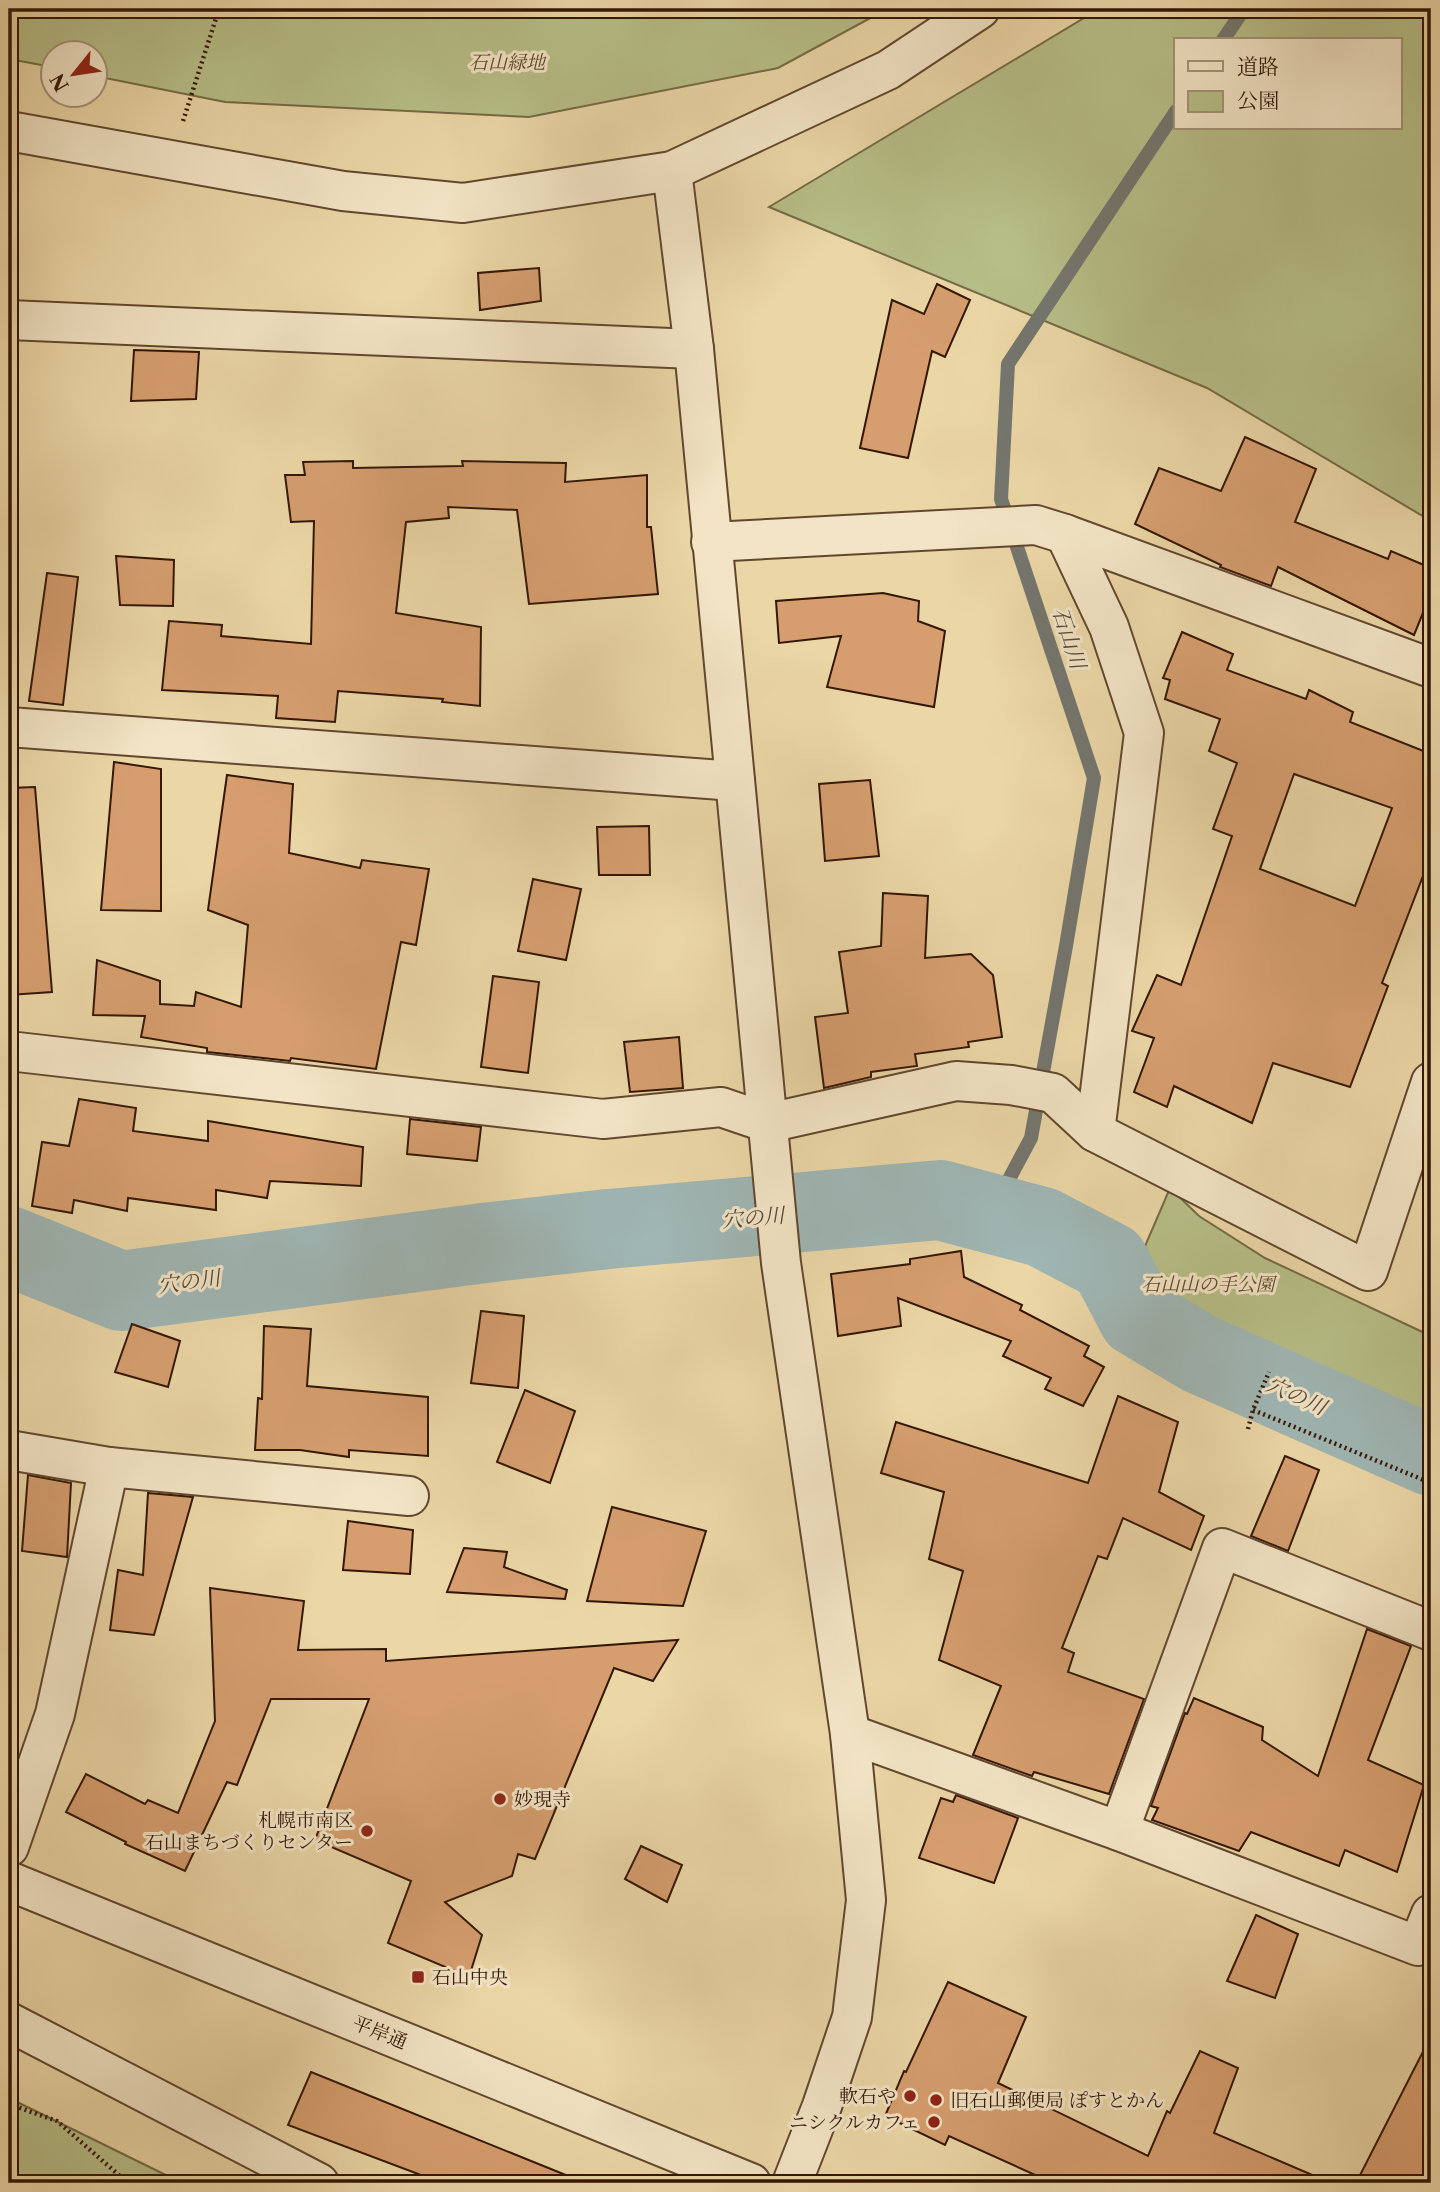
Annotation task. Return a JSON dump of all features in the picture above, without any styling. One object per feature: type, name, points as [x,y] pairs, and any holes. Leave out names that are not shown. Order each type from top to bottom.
[{"type":"street","points":[[9,131],[344,191],[463,203],[672,171],[888,70],[980,9]]},
{"type":"street","points":[[672,171],[694,349],[781,1263],[850,1734],[866,1900],[852,2017],[792,2183]]},
{"type":"street","points":[[9,320],[694,349]]},
{"type":"street","points":[[711,542],[984,527],[1051,529],[1431,668]]},
{"type":"street","points":[[1051,529],[1109,627],[1144,733],[1095,1132]]},
{"type":"street","points":[[9,727],[735,781]]},
{"type":"street","points":[[9,1051],[603,1119],[722,1107],[769,1138]]},
{"type":"street","points":[[769,1138],[956,1081],[1011,1085],[1053,1093],[1095,1132],[1368,1271],[1431,1082]]},
{"type":"street","points":[[9,1450],[109,1466],[409,1496]]},
{"type":"street","points":[[9,1847],[55,1714],[109,1466]]},
{"type":"street","points":[[1119,1831],[1222,1548],[1431,1631]]},
{"type":"street","points":[[850,1734],[1119,1831],[1425,1930]]},
{"type":"street","name":"平岸通","points":[[9,1881],[751,2183]]},
{"type":"street","points":[[9,2022],[319,2183]]},
{"type":"path","points":[[172,160],[219,9]]},
{"type":"path","points":[[1248,1429],[1269,1372]]},
{"type":"path","points":[[1253,1410],[1431,1483]]},
{"type":"path","points":[[9,2104],[57,2121],[128,2183]]},
{"type":"green space","name":"石山緑地","points":[[9,9],[887,9],[778,68],[529,117],[225,102],[108,79],[108,38],[38,38],[38,64],[9,59]]},
{"type":"green space","points":[[1099,9],[1431,9],[1431,521],[1207,388],[769,207]]},
{"type":"green space","name":"石山山の手公園","points":[[1170,1188],[1199,1216],[1265,1258],[1431,1336],[1431,1427],[1307,1390],[1227,1354],[1185,1333],[1127,1288]]},
{"type":"green space","points":[[9,2098],[182,2183],[9,2183]]},
{"type":"building","points":[[539,268],[541,301],[480,310],[478,273]]},
{"type":"building","points":[[937,284],[970,300],[945,357],[932,351],[908,458],[860,448],[892,300],[924,314]]},
{"type":"building","points":[[134,350],[199,352],[196,399],[131,401]]},
{"type":"building","points":[[1245,437],[1316,469],[1295,522],[1388,559],[1391,551],[1431,568],[1431,593],[1414,635],[1278,567],[1271,586],[1220,567],[1221,565],[1135,524],[1159,468],[1221,491]]},
{"type":"building","points":[[353,461],[353,468],[463,466],[462,461],[566,463],[565,482],[647,475],[647,527],[651,527],[658,594],[529,604],[517,510],[448,507],[449,518],[406,522],[396,613],[481,627],[480,706],[442,702],[443,699],[338,691],[335,722],[276,718],[278,696],[162,690],[169,621],[222,625],[221,636],[311,644],[314,521],[291,522],[285,475],[305,475],[303,462]]},
{"type":"building","points":[[116,556],[174,560],[173,606],[120,605]]},
{"type":"building","points":[[47,573],[78,577],[63,705],[29,701]]},
{"type":"building","points":[[883,593],[919,601],[918,621],[945,631],[934,707],[827,687],[841,636],[779,643],[776,601]]},
{"type":"building","points":[[1182,632],[1233,654],[1227,670],[1306,699],[1309,690],[1353,712],[1350,722],[1431,754],[1431,855],[1382,983],[1388,986],[1350,1087],[1273,1063],[1252,1123],[1174,1086],[1167,1107],[1134,1092],[1154,1038],[1132,1031],[1157,975],[1181,985],[1232,836],[1213,829],[1237,763],[1209,751],[1220,719],[1165,699],[1170,680],[1163,678]],"holes":[[[1294,774],[1392,808],[1355,906],[1260,869]]]},
{"type":"building","points":[[114,762],[161,769],[161,911],[101,910]]},
{"type":"building","points":[[227,775],[293,784],[289,853],[360,868],[362,860],[429,869],[416,945],[401,942],[376,1069],[291,1058],[290,1061],[207,1052],[207,1048],[141,1037],[145,1016],[93,1015],[97,960],[160,981],[160,1004],[194,1006],[196,992],[241,1007],[248,925],[208,910]]},
{"type":"building","points":[[870,780],[879,856],[825,861],[819,784]]},
{"type":"building","points":[[35,787],[52,992],[9,995],[9,788]]},
{"type":"building","points":[[649,826],[650,875],[599,875],[597,827]]},
{"type":"building","points":[[533,879],[581,889],[566,960],[518,951]]},
{"type":"building","points":[[883,893],[928,896],[925,958],[971,954],[993,975],[1002,1037],[968,1042],[969,1047],[915,1054],[917,1066],[871,1072],[871,1077],[824,1088],[815,1017],[848,1013],[839,952],[881,946]]},
{"type":"building","points":[[493,976],[539,982],[528,1073],[481,1067]]},
{"type":"building","points":[[679,1037],[683,1088],[630,1092],[624,1042]]},
{"type":"building","points":[[79,1099],[136,1108],[133,1131],[208,1141],[208,1121],[363,1147],[361,1186],[270,1181],[267,1198],[216,1190],[216,1210],[128,1198],[127,1211],[74,1200],[72,1213],[32,1206],[42,1142],[69,1146]]},
{"type":"building","points":[[410,1119],[481,1127],[477,1161],[407,1154]]},
{"type":"building","points":[[961,1251],[964,1277],[1022,1305],[1020,1310],[1089,1346],[1084,1356],[1104,1367],[1083,1406],[1045,1389],[1051,1378],[1003,1356],[1011,1341],[898,1298],[901,1326],[838,1336],[831,1274],[910,1264],[910,1259]]},
{"type":"building","points":[[481,1311],[524,1316],[518,1388],[471,1383]]},
{"type":"building","points":[[132,1324],[180,1341],[168,1387],[115,1372]]},
{"type":"building","points":[[264,1326],[311,1329],[307,1386],[428,1397],[428,1456],[349,1450],[349,1457],[300,1450],[255,1450],[258,1398],[262,1399]]},
{"type":"building","points":[[525,1390],[575,1411],[550,1483],[497,1462]]},
{"type":"building","points":[[1118,1396],[1178,1422],[1159,1492],[1204,1516],[1191,1550],[1123,1518],[1107,1559],[1098,1556],[1062,1648],[1074,1653],[1068,1672],[1144,1699],[1109,1794],[1034,1772],[1032,1776],[973,1755],[1001,1686],[939,1660],[963,1571],[929,1559],[944,1492],[881,1473],[896,1422],[1088,1483]]},
{"type":"building","points":[[1285,1456],[1319,1470],[1288,1551],[1251,1536]]},
{"type":"building","points":[[28,1475],[71,1483],[67,1557],[22,1551]]},
{"type":"building","points":[[148,1493],[193,1497],[154,1635],[110,1630],[118,1570],[143,1575]]},
{"type":"building","points":[[612,1507],[706,1531],[683,1606],[587,1601]]},
{"type":"building","points":[[348,1521],[413,1530],[410,1574],[343,1570]]},
{"type":"building","points":[[464,1548],[507,1552],[504,1567],[567,1590],[565,1599],[447,1592]]},
{"type":"building","points":[[210,1588],[304,1601],[298,1650],[386,1649],[386,1661],[678,1640],[653,1681],[614,1668],[535,1859],[518,1854],[512,1876],[445,1902],[482,1935],[469,1977],[388,1943],[411,1881],[315,1840],[369,1699],[271,1699],[237,1785],[227,1782],[185,1871],[125,1844],[126,1842],[66,1812],[86,1774],[145,1804],[148,1800],[178,1813],[215,1721]]},
{"type":"building","points":[[1367,1629],[1411,1646],[1368,1760],[1424,1785],[1397,1872],[1345,1850],[1339,1866],[1251,1832],[1239,1851],[1152,1820],[1158,1808],[1151,1806],[1185,1713],[1187,1714],[1194,1698],[1263,1727],[1262,1740],[1318,1776]]},
{"type":"building","points":[[956,1795],[1018,1818],[994,1883],[919,1858],[941,1798],[953,1802]]},
{"type":"building","points":[[641,1846],[682,1865],[667,1902],[625,1879]]},
{"type":"building","points":[[1256,1915],[1298,1934],[1275,1998],[1227,1981]]},
{"type":"building","points":[[948,1982],[1026,2017],[998,2083],[1148,2156],[1167,2111],[1170,2113],[1200,2051],[1238,2068],[1214,2133],[1331,2183],[1053,2183],[949,2136],[945,2145],[885,2116]]},
{"type":"building","points":[[1431,2036],[1431,2183],[1356,2183]]},
{"type":"building","points":[[311,2072],[583,2183],[442,2183],[288,2125]]},
{"type":"waterway","name":"石山川","points":[[1224,38],[1244,9]]},
{"type":"waterway","name":"石山川","points":[[991,1213],[1031,1138],[1094,778],[1001,499],[1008,364],[1174,114]]},
{"type":"waterway","name":"穴の川","points":[[9,1246],[121,1291],[608,1229],[940,1200],[1042,1227],[1109,1262],[1138,1317],[1200,1354],[1431,1456]]},
{"type":"place","name":"妙現寺","points":[[500,1799]]},
{"type":"place","name":"札幌市南区 石山まちづくりセンター","points":[[367,1831]]},
{"type":"place","name":"石山中央","points":[[418,1977]]},
{"type":"place","name":"軟石や","points":[[910,2096]]},
{"type":"place","name":"旧石山郵便局 ぽすとかん","points":[[936,2100]]},
{"type":"place","name":"ニシクルカフェ","points":[[934,2122]]}]
